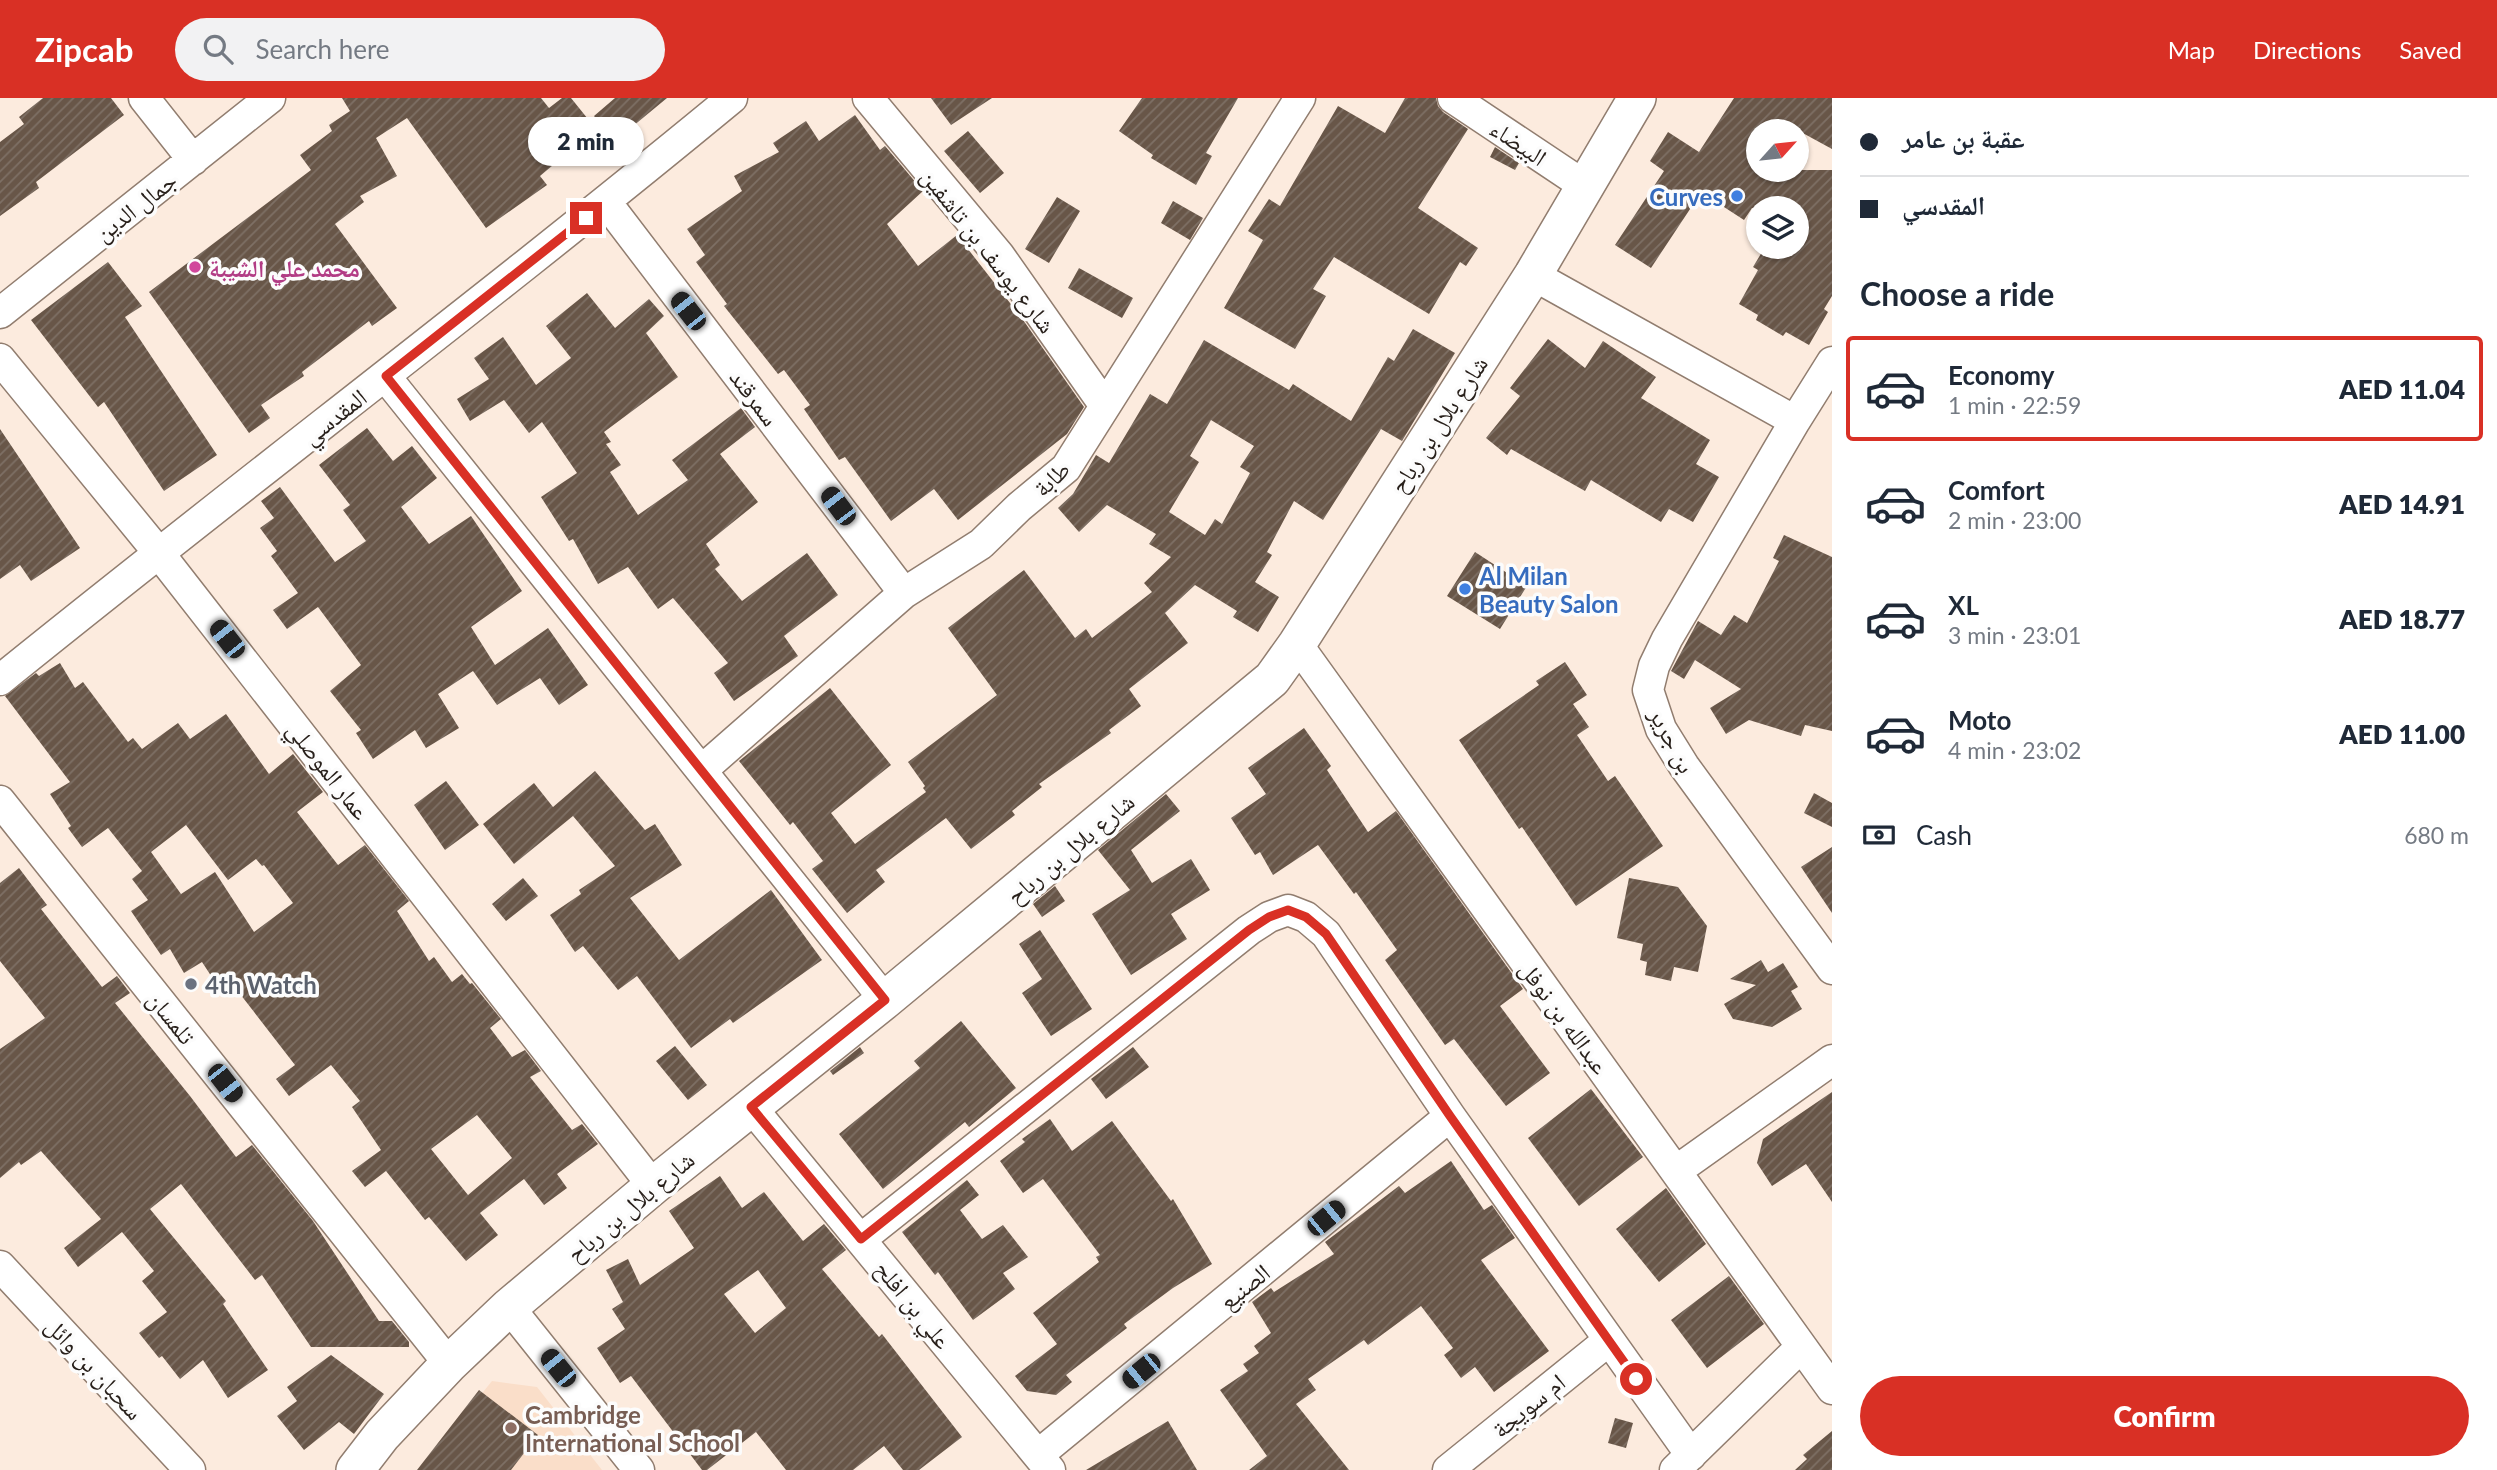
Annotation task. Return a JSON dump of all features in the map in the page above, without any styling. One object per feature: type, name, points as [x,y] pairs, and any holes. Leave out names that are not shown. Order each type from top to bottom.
[{"type":"street","points":[[144,98],[193,160]]},
{"type":"street","name":"جمال الدين","points":[[0,313],[270,98]]},
{"type":"street","name":"المقدسي","points":[[0,680],[606,202],[732,98]]},
{"type":"street","name":"شارع يوسف بن تاشفين","points":[[868,98],[999,255],[1105,406]]},
{"type":"street","name":"طابة","points":[[702,770],[904,593],[981,544],[1019,507],[1066,468],[1300,98]]},
{"type":"street","name":"البيضاء","points":[[1453,98],[1586,186]]},
{"type":"street","name":"شارع بلال بن رباح","points":[[355,1470],[382,1435],[449,1364],[509,1307],[1272,679],[1533,275],[1637,98]]},
{"type":"street","name":"سمرقند","points":[[606,202],[904,593]]},
{"type":"street","points":[[1533,275],[1795,421]]},
{"type":"street","name":"عمار الموصلي","points":[[0,359],[159,552],[653,1186]]},
{"type":"street","name":"بن جرير","points":[[1832,362],[1667,639],[1654,666],[1648,691],[1661,729],[1684,766],[1832,969]]},
{"type":"street","points":[[386,376],[885,1000]]},
{"type":"street","name":"عبدالله بن نوفل","points":[[1297,644],[1832,1389]]},
{"type":"street","name":"تلمسان","points":[[0,801],[449,1364]]},
{"type":"street","points":[[861,1239],[1249,930],[1269,917],[1288,910],[1306,917],[1326,934],[1608,1340],[1683,1463],[1801,1347]]},
{"type":"street","points":[[1676,1171],[1832,1060]]},
{"type":"street","name":"علي بن افلح","points":[[751,1107],[1044,1463]]},
{"type":"street","name":"الصنيع","points":[[1044,1463],[1450,1116]]},
{"type":"street","name":"سحبان بن وائل","points":[[0,1266],[190,1470]]},
{"type":"street","points":[[509,1307],[639,1470]]},
{"type":"street","name":"ام سويجة","points":[[1448,1470],[1608,1340]]},
{"type":"shaded area","name":"Cambridge International School","points":[[492,1381],[537,1387],[602,1470],[420,1470]]},
{"type":"building","points":[[43,98],[111,98],[124,115],[36,182],[39,188],[0,216],[0,142],[24,124],[19,117]]},
{"type":"building","points":[[342,98],[541,98],[549,108],[562,98],[571,98],[596,129],[540,176],[547,185],[486,228],[407,118],[376,138],[397,176],[360,196],[364,202],[335,224],[397,308],[372,326],[369,321],[302,372],[304,376],[261,405],[270,418],[249,433],[149,292],[311,170],[300,155],[332,131],[329,125],[350,111]]},
{"type":"building","points":[[615,98],[667,98],[615,141],[594,116]]},
{"type":"building","points":[[931,98],[992,98],[951,125]]},
{"type":"building","points":[[1142,98],[1238,98],[1206,153],[1212,156],[1196,185],[1151,158],[1153,155],[1119,131]]},
{"type":"building","points":[[1405,98],[1436,98],[1443,112],[1468,129],[1418,208],[1478,248],[1466,266],[1460,262],[1429,314],[1334,257],[1313,289],[1326,296],[1295,349],[1224,308],[1263,240],[1248,231],[1269,199],[1280,206],[1338,106],[1385,133]]},
{"type":"building","points":[[1734,98],[1832,98],[1832,149],[1810,137],[1810,119],[1746,119],[1746,182],[1810,182],[1810,170],[1832,170],[1832,296],[1824,309],[1828,312],[1809,345],[1786,332],[1783,336],[1756,320],[1758,315],[1739,304],[1758,270],[1753,267],[1758,259],[1809,259],[1809,196],[1746,196],[1744,220],[1700,194],[1651,268],[1615,245],[1664,171],[1650,161],[1668,132],[1699,152]]},
{"type":"building","points":[[855,115],[880,150],[885,146],[923,191],[887,224],[918,266],[957,235],[1021,317],[1084,407],[1067,434],[958,520],[934,489],[891,521],[845,457],[839,460],[804,409],[810,405],[784,370],[778,374],[724,306],[727,304],[696,262],[705,255],[687,229],[742,191],[734,176],[779,152],[773,143],[806,121],[819,141]]},
{"type":"building","points":[[968,131],[1004,173],[980,193],[944,151]]},
{"type":"building","points":[[1495,147],[1519,163],[1515,170],[1490,157]]},
{"type":"building","points":[[1057,197],[1080,211],[1049,263],[1025,249]]},
{"type":"building","points":[[1173,201],[1203,218],[1190,240],[1161,223]]},
{"type":"building","points":[[108,262],[142,306],[125,317],[217,455],[164,491],[104,402],[98,407],[31,320]]},
{"type":"building","points":[[1079,268],[1133,298],[1122,318],[1068,288]]},
{"type":"building","points":[[587,293],[615,328],[649,299],[664,316],[646,333],[678,377],[604,432],[611,442],[606,444],[621,465],[610,472],[638,515],[688,480],[672,460],[741,408],[755,427],[720,454],[758,502],[706,544],[720,565],[715,569],[742,601],[807,553],[838,595],[784,636],[798,656],[734,701],[714,673],[728,663],[673,598],[658,609],[628,567],[598,584],[573,539],[569,541],[541,497],[577,473],[542,422],[529,433],[504,400],[470,421],[457,399],[489,379],[474,358],[503,337],[536,385],[571,358],[546,326]]},
{"type":"building","points":[[1413,329],[1455,353],[1402,441],[1381,429],[1323,520],[1294,501],[1267,552],[1272,555],[1255,582],[1279,597],[1258,632],[1233,617],[1237,611],[1195,585],[1165,613],[1188,643],[1129,689],[1141,706],[1109,730],[1111,733],[1039,784],[1042,787],[1012,811],[1015,815],[971,849],[946,818],[876,870],[885,882],[847,913],[812,869],[823,861],[793,822],[790,825],[739,761],[830,688],[891,765],[831,813],[855,844],[926,792],[923,788],[925,786],[908,762],[997,695],[948,628],[1024,570],[1075,638],[1086,629],[1092,638],[1152,592],[1144,583],[1171,557],[1149,544],[1156,534],[1107,505],[1079,532],[1058,508],[1073,494],[1096,455],[1109,463],[1150,394],[1167,404],[1204,340],[1289,390],[1293,384],[1351,421],[1388,357],[1394,361]],"holes":[[[1211,420],[1254,446],[1240,467],[1250,473],[1222,524],[1215,519],[1205,535],[1169,512],[1199,462],[1190,456]]]},
{"type":"building","points":[[1548,339],[1585,368],[1603,341],[1656,377],[1641,398],[1710,440],[1696,464],[1719,477],[1693,522],[1669,509],[1661,522],[1591,480],[1585,491],[1511,449],[1507,455],[1486,438],[1520,396],[1510,388]]},
{"type":"building","points":[[367,428],[393,461],[412,446],[437,478],[401,507],[429,544],[471,516],[522,591],[471,627],[495,665],[548,628],[588,685],[559,705],[540,678],[497,705],[473,671],[438,694],[459,728],[426,748],[415,730],[373,759],[356,733],[361,730],[330,691],[361,665],[318,607],[287,629],[273,610],[298,593],[271,556],[277,551],[260,528],[274,518],[261,501],[280,487],[335,562],[366,541],[343,510],[350,505],[319,465]]},
{"type":"building","points":[[0,429],[80,548],[31,581],[20,565],[0,579]]},
{"type":"building","points":[[1784,535],[1832,557],[1832,731],[1805,725],[1801,736],[1749,720],[1726,734],[1710,708],[1741,689],[1695,660],[1684,679],[1671,671],[1698,621],[1721,635],[1734,615],[1747,623],[1779,561],[1773,558]]},
{"type":"building","points":[[1475,552],[1527,586],[1500,629],[1447,596]]},
{"type":"building","points":[[1565,662],[1587,695],[1573,704],[1589,727],[1577,735],[1608,781],[1615,776],[1663,846],[1576,906],[1522,827],[1519,829],[1459,740],[1539,685],[1536,681]]},
{"type":"building","points":[[60,663],[75,688],[83,682],[128,742],[133,738],[142,749],[178,723],[190,739],[226,714],[269,774],[293,754],[323,792],[297,812],[338,865],[365,845],[409,901],[397,911],[429,961],[434,957],[452,982],[462,974],[472,983],[501,1019],[490,1028],[512,1057],[525,1050],[541,1071],[530,1077],[572,1130],[582,1124],[598,1144],[557,1174],[567,1188],[544,1205],[524,1179],[480,1213],[498,1235],[466,1261],[429,1217],[425,1220],[386,1171],[365,1187],[352,1171],[381,1150],[352,1107],[360,1101],[331,1065],[289,1096],[276,1079],[295,1065],[230,981],[219,988],[202,962],[184,973],[170,949],[161,955],[131,911],[148,900],[132,879],[142,871],[108,828],[82,847],[68,828],[71,826],[50,794],[70,782],[5,696],[36,673],[39,676]],"holes":[[[186,825],[228,880],[256,859],[264,865],[293,903],[254,932],[215,872],[181,894],[151,852]],[[477,1115],[512,1158],[468,1195],[431,1149]]]},
{"type":"building","points":[[1304,728],[1331,766],[1327,770],[1368,832],[1396,811],[1523,989],[1500,1006],[1550,1073],[1506,1106],[1454,1039],[1445,1045],[1385,960],[1397,950],[1356,892],[1354,894],[1318,845],[1273,875],[1260,852],[1255,855],[1231,818],[1266,794],[1248,768]]},
{"type":"building","points":[[595,771],[645,830],[655,824],[682,865],[630,898],[679,960],[771,890],[822,960],[733,1023],[730,1019],[691,1048],[637,976],[618,990],[583,946],[575,952],[550,915],[581,894],[579,890],[615,866],[573,816],[514,864],[483,824],[534,783],[553,807]]},
{"type":"building","points":[[446,781],[479,825],[445,850],[414,805]]},
{"type":"building","points":[[1814,793],[1832,803],[1832,827],[1804,813]]},
{"type":"building","points":[[1166,794],[1180,811],[1131,850],[1152,883],[1191,859],[1210,890],[1171,914],[1187,939],[1131,975],[1092,914],[1130,890],[1098,850]]},
{"type":"building","points":[[1832,847],[1832,913],[1801,867]]},
{"type":"building","points":[[19,868],[47,905],[41,909],[102,987],[117,976],[130,993],[115,1003],[236,1157],[252,1145],[313,1221],[379,1321],[392,1321],[409,1342],[409,1347],[311,1347],[262,1275],[255,1280],[181,1184],[150,1209],[226,1301],[223,1304],[268,1370],[228,1398],[203,1360],[180,1379],[139,1333],[167,1312],[142,1281],[154,1271],[122,1232],[78,1267],[64,1248],[101,1219],[41,1151],[21,1165],[19,1162],[0,1178],[0,1049],[45,1018],[0,961],[0,883]]},
{"type":"building","points":[[523,878],[538,896],[506,921],[492,904]]},
{"type":"building","points":[[1629,878],[1678,887],[1707,926],[1698,972],[1674,967],[1671,981],[1645,975],[1647,962],[1640,960],[1643,944],[1617,938]]},
{"type":"building","points":[[1055,886],[1065,901],[1042,917],[1033,904]]},
{"type":"building","points":[[1040,930],[1092,1009],[1051,1036],[1022,993],[1042,979],[1019,944]]},
{"type":"building","points":[[1761,960],[1768,972],[1783,963],[1798,987],[1791,991],[1802,1009],[1772,1027],[1733,1019],[1724,1004],[1756,985],[1730,979]]},
{"type":"building","points":[[961,1021],[1016,1088],[969,1127],[965,1122],[883,1189],[839,1134],[920,1068],[914,1061]]},
{"type":"building","points":[[675,1046],[707,1085],[688,1100],[656,1061]]},
{"type":"building","points":[[860,1047],[864,1053],[833,1075],[830,1071]]},
{"type":"building","points":[[1133,1047],[1149,1067],[1106,1099],[1091,1079]]},
{"type":"building","points":[[1591,1089],[1643,1157],[1579,1206],[1528,1138]]},
{"type":"building","points":[[1832,1092],[1832,1202],[1806,1164],[1772,1186],[1757,1163],[1763,1139]]},
{"type":"building","points":[[1050,1119],[1072,1151],[1112,1121],[1171,1201],[1173,1199],[1212,1264],[1173,1288],[1124,1324],[1127,1328],[1066,1375],[1072,1382],[1056,1395],[1027,1391],[1015,1376],[1057,1344],[1033,1313],[1099,1262],[1096,1257],[1100,1255],[1043,1179],[1023,1193],[1000,1161],[1025,1142],[1022,1139]]},
{"type":"building","points":[[1451,1161],[1484,1210],[1492,1205],[1515,1238],[1481,1260],[1549,1351],[1494,1392],[1475,1367],[1461,1378],[1444,1355],[1453,1348],[1421,1306],[1368,1345],[1364,1340],[1308,1379],[1316,1390],[1296,1404],[1349,1470],[1249,1470],[1267,1456],[1220,1390],[1248,1371],[1243,1364],[1259,1353],[1254,1346],[1271,1333],[1252,1302],[1271,1288],[1274,1292],[1334,1254],[1325,1242],[1399,1186],[1405,1193]]},
{"type":"building","points":[[720,1176],[742,1208],[764,1192],[803,1241],[824,1224],[846,1250],[822,1269],[879,1337],[882,1334],[962,1437],[919,1470],[903,1470],[884,1446],[853,1470],[786,1470],[756,1432],[707,1470],[702,1470],[631,1376],[620,1383],[597,1348],[625,1329],[612,1309],[623,1302],[606,1270],[628,1259],[640,1285],[694,1248],[669,1211]],"holes":[[[758,1270],[786,1308],[755,1333],[724,1294]]]},
{"type":"building","points":[[967,1180],[979,1195],[960,1210],[982,1239],[1003,1225],[1028,1257],[1003,1273],[1015,1289],[973,1320],[938,1272],[935,1275],[902,1232]]},
{"type":"building","points":[[1666,1188],[1706,1244],[1659,1282],[1616,1229]]},
{"type":"building","points":[[1729,1276],[1764,1324],[1707,1368],[1671,1320]]},
{"type":"building","points":[[331,1355],[384,1394],[354,1434],[339,1422],[304,1450],[277,1416],[297,1401],[287,1387]]},
{"type":"building","points":[[479,1390],[538,1435],[511,1470],[417,1470]]},
{"type":"building","points":[[1615,1418],[1633,1423],[1626,1448],[1608,1443]]},
{"type":"building","points":[[1168,1421],[1197,1470],[1086,1470]]},
{"type":"building","points":[[1832,1431],[1832,1470],[1795,1470],[1807,1459],[1803,1455]]},
{"type":"place","name":"Curves","points":[[1737,196]]},
{"type":"place","name":"محمد علي الشيبة","points":[[195,267]]},
{"type":"place","name":"Al Milan Beauty Salon","points":[[1465,589]]},
{"type":"place","name":"4th Watch","points":[[191,984]]},
{"type":"place","name":"Cambridge International School","points":[[511,1428]]},
{"type":"route","points":[[586,218],[386,376],[885,1000],[751,1107],[861,1239],[1249,930],[1269,917],[1288,910],[1306,917],[1326,934],[1450,1116],[1636,1379]]}]
